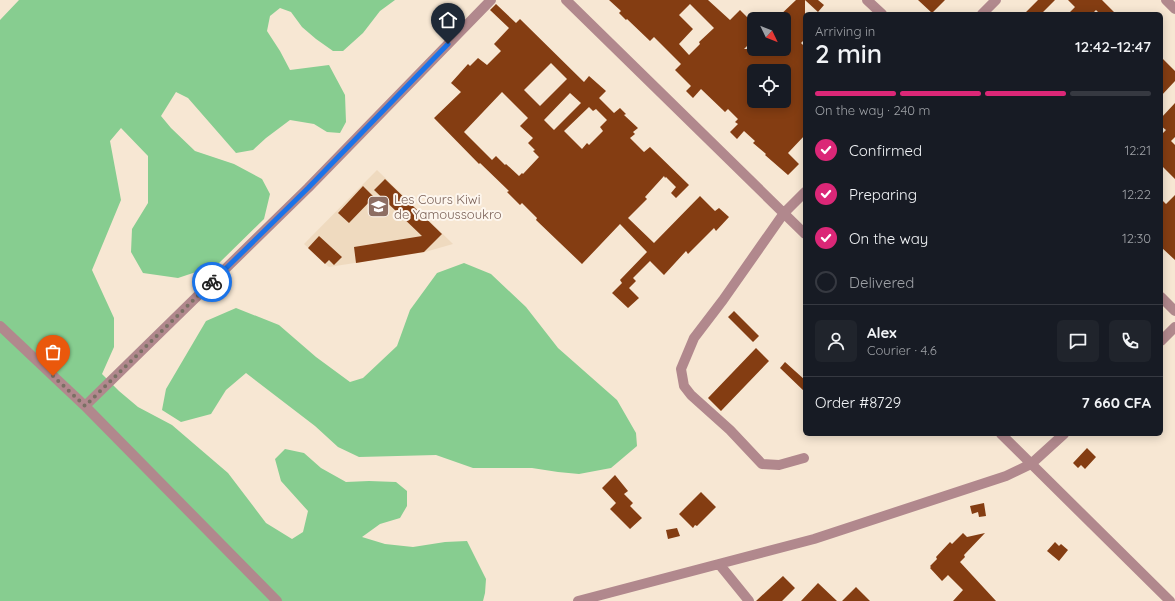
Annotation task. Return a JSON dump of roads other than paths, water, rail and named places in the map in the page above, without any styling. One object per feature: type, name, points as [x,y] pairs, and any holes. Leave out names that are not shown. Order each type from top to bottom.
[{"type":"street","points":[[85,406],[308,188],[491,0]]},
{"type":"street","points":[[566,0],[803,232]]},
{"type":"street","points":[[867,0],[880,12]]},
{"type":"street","points":[[984,12],[996,0]]},
{"type":"street","points":[[1166,0],[1175,8]]},
{"type":"street","points":[[803,194],[784,213],[694,338],[681,369],[684,386],[691,395],[730,430],[762,464],[780,465],[804,458]]},
{"type":"street","points":[[1163,299],[1175,312]]},
{"type":"street","points":[[0,326],[85,406],[277,601]]},
{"type":"street","points":[[1163,339],[1175,327]]},
{"type":"street","points":[[1003,436],[1170,601]]},
{"type":"street","points":[[578,601],[814,539],[1006,476],[1031,464],[1062,436]]},
{"type":"street","points":[[719,564],[749,601]]},
{"type":"place","name":"Les Cours Kiwi de Yamoussoukro","points":[[378,206]]}]
